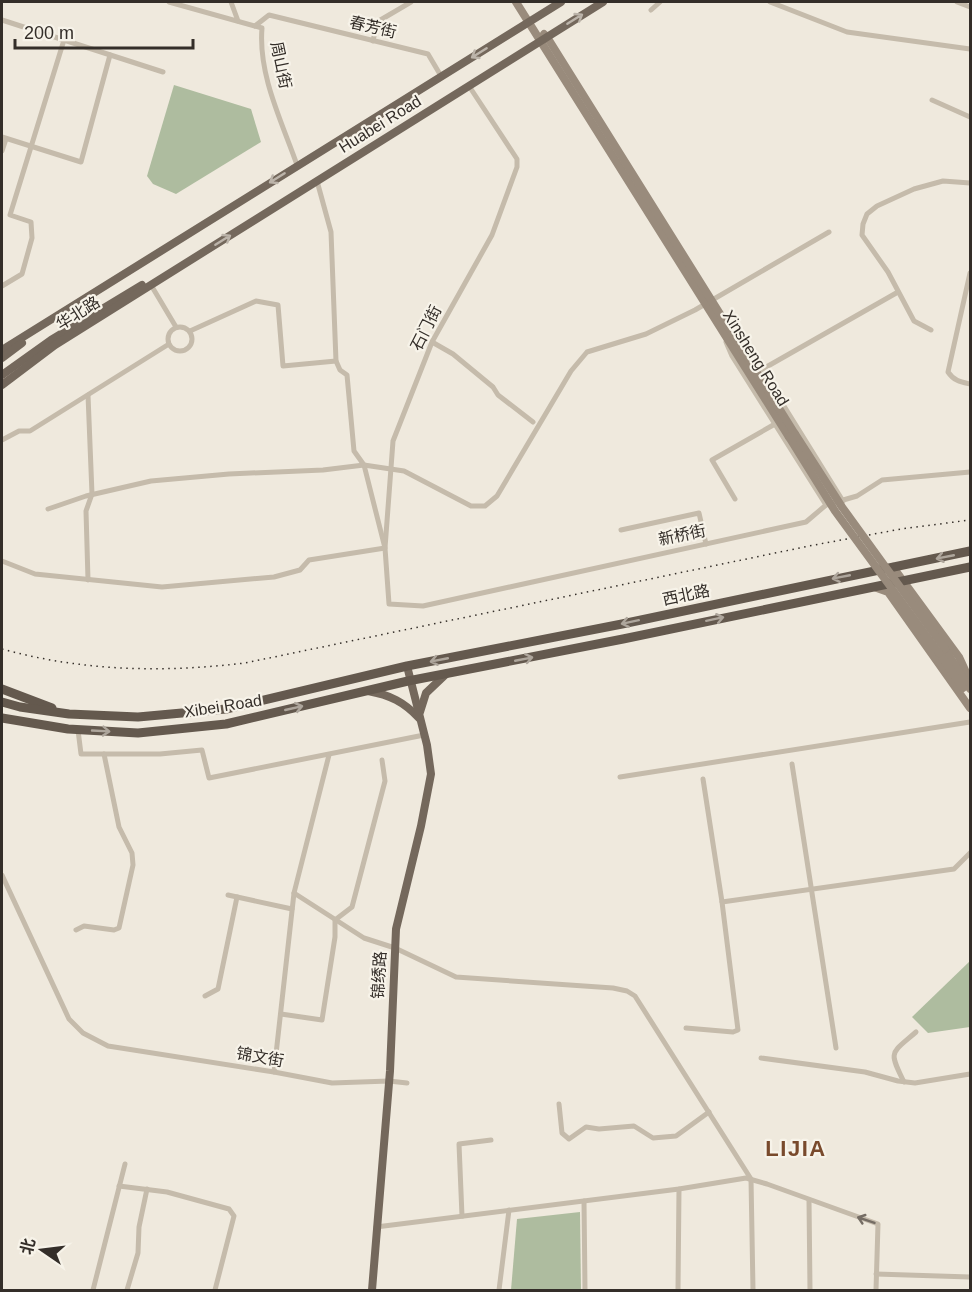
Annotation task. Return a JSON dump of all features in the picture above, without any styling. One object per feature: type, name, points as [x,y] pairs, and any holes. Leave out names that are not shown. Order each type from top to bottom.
[{"type":"highway","name":"西北路","points":[[446,674],[870,587],[889,588],[898,574],[919,562],[970,551]]},
{"type":"highway","name":"西北路","points":[[407,666],[898,574],[925,576],[970,567]]},
{"type":"highway","name":"Xibei Road","points":[[2,702],[69,714],[138,717],[226,709],[407,666]]},
{"type":"highway","name":"Xibei Road","points":[[2,718],[78,730],[138,733],[226,724],[446,674]]},
{"type":"highway","points":[[2,689],[69,714]]},
{"type":"main road","name":"Xinsheng Road","points":[[516,2],[528,22],[544,38],[792,435],[835,511],[970,688]]},
{"type":"main road","name":"Huabei Road","points":[[147,260],[561,2]]},
{"type":"main road","name":"Huabei Road","points":[[173,271],[603,2]]},
{"type":"main road","name":"华北路","points":[[2,350],[147,260]]},
{"type":"main road","points":[[2,358],[45,328],[122,281],[147,260]]},
{"type":"main road","name":"华北路","points":[[2,385],[55,345],[173,271]]},
{"type":"main road","name":"华北路","points":[[2,375],[51,340],[104,307],[134,289],[173,271]]},
{"type":"main road","points":[[898,574],[959,657],[970,681]]},
{"type":"main road","points":[[918,603],[916,585],[925,576]]},
{"type":"main road","points":[[889,588],[970,708]]},
{"type":"main road","name":"Xinsheng Road","points":[[942,651],[970,703]]},
{"type":"main road","name":"锦绣路","points":[[372,1290],[389,1081],[395,948],[400,906],[430,786],[430,761],[407,666]]},
{"type":"main road","points":[[419,718],[426,693],[446,674]]},
{"type":"main road","points":[[367,691],[387,695],[397,700],[419,718]]},
{"type":"street","name":"周山街","points":[[169,2],[262,28],[261,41],[265,67],[297,165]]},
{"type":"street","points":[[231,2],[238,21]]},
{"type":"street","points":[[373,40],[377,22],[411,2]]},
{"type":"street","points":[[651,10],[660,2]]},
{"type":"street","points":[[770,2],[847,32],[970,49]]},
{"type":"street","points":[[957,2],[970,7]]},
{"type":"street","name":"春芳街","points":[[255,26],[269,15],[428,54],[441,76]]},
{"type":"street","points":[[2,29],[3,20],[163,72]]},
{"type":"street","points":[[2,286],[22,274],[32,238],[31,222],[10,215],[64,40]]},
{"type":"street","points":[[2,151],[4,138],[81,162],[110,55]]},
{"type":"street","name":"石门街","points":[[389,604],[385,548],[393,441],[432,342],[492,235],[518,167],[517,159],[469,86]]},
{"type":"street","points":[[932,100],[970,117]]},
{"type":"street","points":[[2,561],[35,574],[162,587],[274,577],[300,570],[309,560],[385,548],[364,465],[354,451],[347,375],[340,370],[336,362],[331,232],[317,181]]},
{"type":"street","points":[[931,330],[914,321],[888,272],[862,235],[862,224],[867,214],[877,206],[927,185],[943,181],[970,183]]},
{"type":"street","points":[[48,508],[151,481],[229,474],[323,470],[364,465],[404,471],[464,504],[485,506],[497,496],[581,357],[594,348],[646,334],[709,302],[829,232]]},
{"type":"street","points":[[970,273],[948,372],[959,382],[970,384]]},
{"type":"street","points":[[151,285],[176,327]]},
{"type":"street","points":[[761,370],[898,291]]},
{"type":"street","points":[[190,332],[256,301],[278,305],[283,366],[336,362]]},
{"type":"street","points":[[962,312],[970,314]]},
{"type":"street","points":[[176,327],[184,327],[190,332],[192,343],[187,349],[179,351],[169,344],[168,336],[176,327]]},
{"type":"street","points":[[725,328],[738,335],[746,345],[843,501]]},
{"type":"street","points":[[725,328],[732,356],[826,505]]},
{"type":"street","points":[[432,342],[453,354],[493,387],[498,395],[533,422]]},
{"type":"street","points":[[2,440],[19,431],[30,431],[169,344]]},
{"type":"street","points":[[88,395],[92,495],[86,511],[88,580]]},
{"type":"street","points":[[735,499],[712,460],[775,424]]},
{"type":"street","name":"新桥街","points":[[389,604],[423,606],[806,522],[826,505],[857,496],[882,480],[970,472]]},
{"type":"street","points":[[621,530],[699,513],[706,544]]},
{"type":"street","points":[[620,777],[970,722]]},
{"type":"street","points":[[78,730],[81,754],[160,754],[202,750],[209,778],[424,735]]},
{"type":"street","points":[[76,930],[84,926],[114,930],[118,928],[133,865],[132,854],[119,827],[104,754]]},
{"type":"street","points":[[274,1072],[294,893],[329,755]]},
{"type":"street","points":[[335,920],[352,907],[385,781],[382,760]]},
{"type":"street","points":[[792,764],[836,1048]]},
{"type":"street","points":[[686,1028],[733,1032],[738,1030],[722,902],[703,779]]},
{"type":"street","points":[[722,902],[954,869],[970,853]]},
{"type":"street","name":"锦文街","points":[[2,875],[69,1019],[83,1032],[108,1046],[332,1083],[389,1081],[407,1083]]},
{"type":"street","points":[[294,893],[364,938],[395,948],[456,977],[613,988],[627,991],[635,996],[751,1179],[753,1290]]},
{"type":"street","points":[[228,895],[292,909]]},
{"type":"street","points":[[205,996],[218,989],[237,897]]},
{"type":"street","points":[[280,1014],[322,1020],[335,937],[335,920]]},
{"type":"street","points":[[904,1082],[892,1056],[916,1032]]},
{"type":"street","points":[[761,1058],[865,1072],[915,1083],[970,1074]]},
{"type":"street","points":[[559,1104],[562,1133],[569,1139],[586,1127],[599,1129],[634,1126],[653,1138],[676,1136],[709,1112]]},
{"type":"street","points":[[462,1216],[459,1144],[491,1140]]},
{"type":"street","points":[[93,1290],[125,1164]]},
{"type":"street","points":[[376,1227],[751,1179],[878,1224],[876,1290]]},
{"type":"street","points":[[119,1186],[167,1192],[230,1209],[234,1216],[215,1290]]},
{"type":"street","points":[[127,1290],[138,1254],[139,1227],[147,1189]]},
{"type":"street","points":[[678,1290],[680,1189]]},
{"type":"street","points":[[809,1200],[810,1290]]},
{"type":"street","points":[[584,1201],[585,1290]]},
{"type":"street","points":[[499,1290],[508,1210]]},
{"type":"street","points":[[876,1274],[970,1277]]},
{"type":"green space","points":[[174,85],[251,109],[261,142],[176,194],[153,184],[147,176]]},
{"type":"green space","points":[[970,961],[970,1027],[928,1033],[912,1017]]},
{"type":"green space","points":[[580,1212],[581,1290],[511,1290],[517,1219]]},
{"type":"railway","points":[[2,649],[62,662],[122,668],[183,668],[245,663],[809,546],[901,529],[970,520]]},
{"type":"district","name":"LIJIA","points":[[796,1148]]}]
